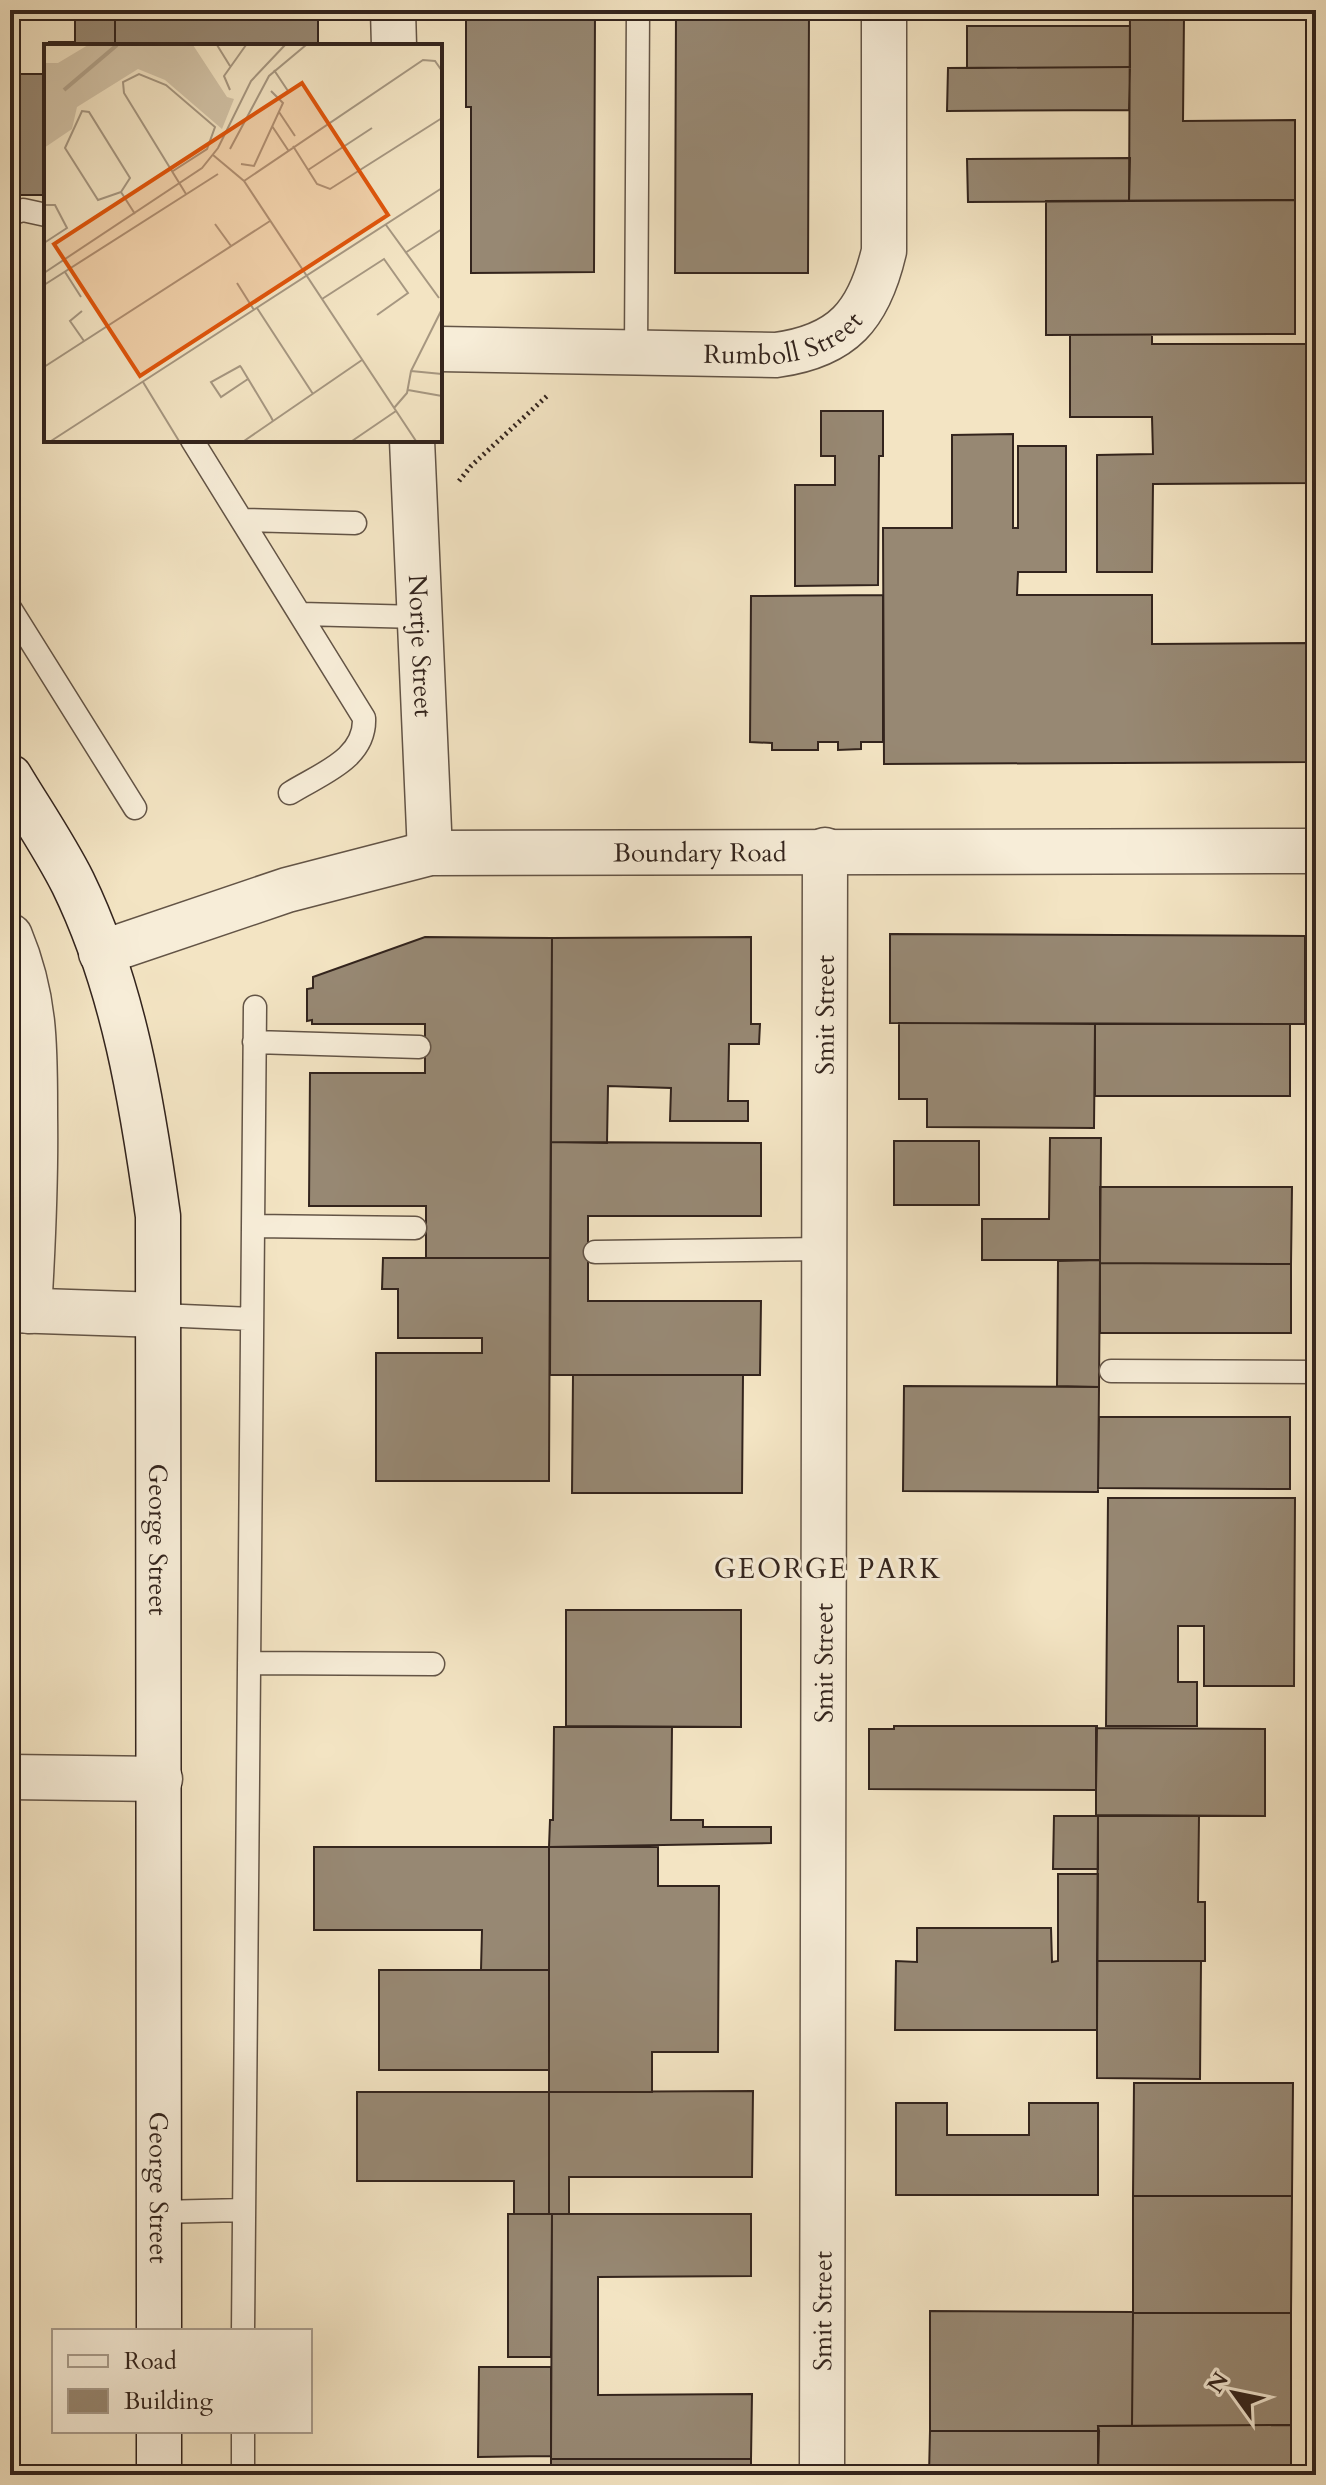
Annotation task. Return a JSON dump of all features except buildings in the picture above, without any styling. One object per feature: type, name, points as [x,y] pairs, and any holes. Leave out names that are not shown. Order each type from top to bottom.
[{"type":"street","points":[[393,10],[394,44]]},
{"type":"street","name":"Rumboll Street","points":[[442,349],[776,355],[810,351],[838,335],[862,311],[876,286],[884,251],[884,10]]},
{"type":"street","name":"Nortje Street","points":[[412,442],[430,853]]},
{"type":"street","name":"George Street","points":[[10,777],[73,883],[101,953],[141,1095],[158,1216],[159,2329]]},
{"type":"street","name":"Smit Street","points":[[822,2475],[825,850]]},
{"type":"street","name":"Boundary Road","points":[[101,953],[287,890],[430,853],[1316,851]]},
{"type":"street","points":[[10,936],[25,970],[34,1017],[36,1190],[20,1311],[160,1315]]},
{"type":"street","points":[[10,1777],[160,1779]]},
{"type":"street","points":[[159,2433],[159,2475]]},
{"type":"lane","points":[[636,352],[638,10]]},
{"type":"lane","points":[[10,214],[23,210],[44,215]]},
{"type":"lane","points":[[193,442],[359,707],[365,731],[352,754],[290,793]]},
{"type":"lane","points":[[242,520],[355,523]]},
{"type":"lane","points":[[10,608],[135,808]]},
{"type":"lane","points":[[301,614],[419,617]]},
{"type":"lane","points":[[243,2329],[255,1007]]},
{"type":"lane","points":[[254,1042],[419,1047]]},
{"type":"lane","points":[[254,1226],[415,1228]]},
{"type":"lane","points":[[595,1252],[824,1249]]},
{"type":"lane","points":[[160,1315],[252,1319]]},
{"type":"lane","points":[[1111,1371],[1316,1372]]},
{"type":"lane","points":[[249,1663],[433,1664]]},
{"type":"lane","points":[[159,2212],[244,2210]]},
{"type":"lane","points":[[243,2433],[243,2475]]},
{"type":"path","points":[[416,539],[471,466],[551,393],[576,351]]},
{"type":"district","name":"GEORGE PARK","points":[[828,1569]]}]
